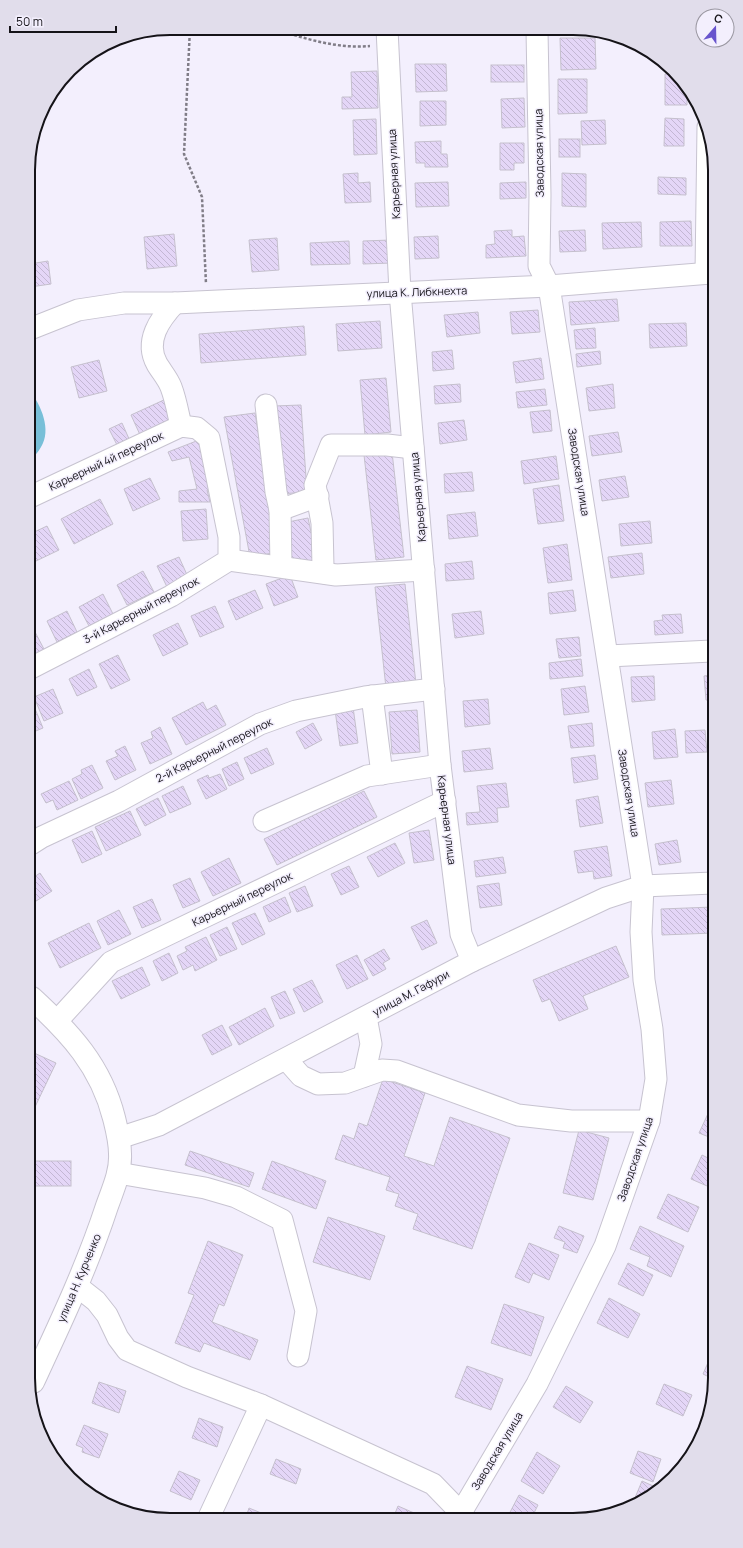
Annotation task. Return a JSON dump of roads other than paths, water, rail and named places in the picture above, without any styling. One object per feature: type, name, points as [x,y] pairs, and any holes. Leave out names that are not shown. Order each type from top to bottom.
[{"type":"main road","name":"улица Н. Курченко","points":[[35,1001],[76,1041],[96,1072],[109,1099],[119,1138],[120,1155],[118,1173],[100,1228],[77,1286],[35,1378]]},
{"type":"street","name":"Заводская улица","points":[[462,1513],[537,1384],[605,1246],[649,1121],[656,1079],[652,1029],[644,980],[641,932],[643,886],[549,286],[539,266],[540,195],[537,35]]},
{"type":"street","name":"Карьерная улица","points":[[387,37],[400,292],[440,765],[461,934],[472,961]]},
{"type":"street","points":[[708,170],[708,273]]},
{"type":"street","name":"улица К. Либкнехта","points":[[35,327],[78,310],[124,303],[175,303],[549,286],[708,273]]},
{"type":"street","points":[[175,303],[163,316],[157,327],[152,340],[152,349],[156,362],[171,386],[182,426],[196,428],[209,438],[229,537],[229,560],[282,566],[336,575],[424,570]]},
{"type":"street","points":[[266,405],[276,492],[280,510],[282,566]]},
{"type":"street","name":"Карьерный 4й переулок","points":[[35,495],[182,426]]},
{"type":"street","points":[[325,573],[323,566],[322,523],[315,485],[331,445],[387,445],[413,448]]},
{"type":"street","points":[[280,510],[318,496]]},
{"type":"street","name":"3-й Карьерный переулок","points":[[35,666],[171,596],[229,560]]},
{"type":"street","points":[[608,656],[708,651]]},
{"type":"street","name":"2-й Карьерный переулок","points":[[35,841],[119,801],[260,724],[296,711],[372,696],[434,689]]},
{"type":"street","points":[[372,696],[382,774]]},
{"type":"street","points":[[264,821],[367,776],[440,765]]},
{"type":"street","name":"Карьерный переулок","points":[[57,1021],[111,962],[445,801]]},
{"type":"street","name":"улица М. Гафури","points":[[119,1138],[159,1125],[472,961],[606,898],[643,886],[708,883]]},
{"type":"street","points":[[364,1076],[371,1044],[366,1017]]},
{"type":"street","points":[[286,1059],[301,1076],[318,1084],[345,1083],[382,1070],[397,1071],[518,1115],[571,1121],[649,1121]]},
{"type":"street","points":[[118,1173],[205,1188],[236,1197],[282,1220],[306,1311],[298,1356]]},
{"type":"street","points":[[77,1286],[96,1301],[107,1315],[118,1338],[127,1350],[187,1377],[260,1405],[433,1484],[459,1513]]},
{"type":"street","points":[[211,1513],[260,1405]]},
{"type":"water","points":[[35,398],[44,418],[45,426],[44,440],[39,451],[35,454]]}]
